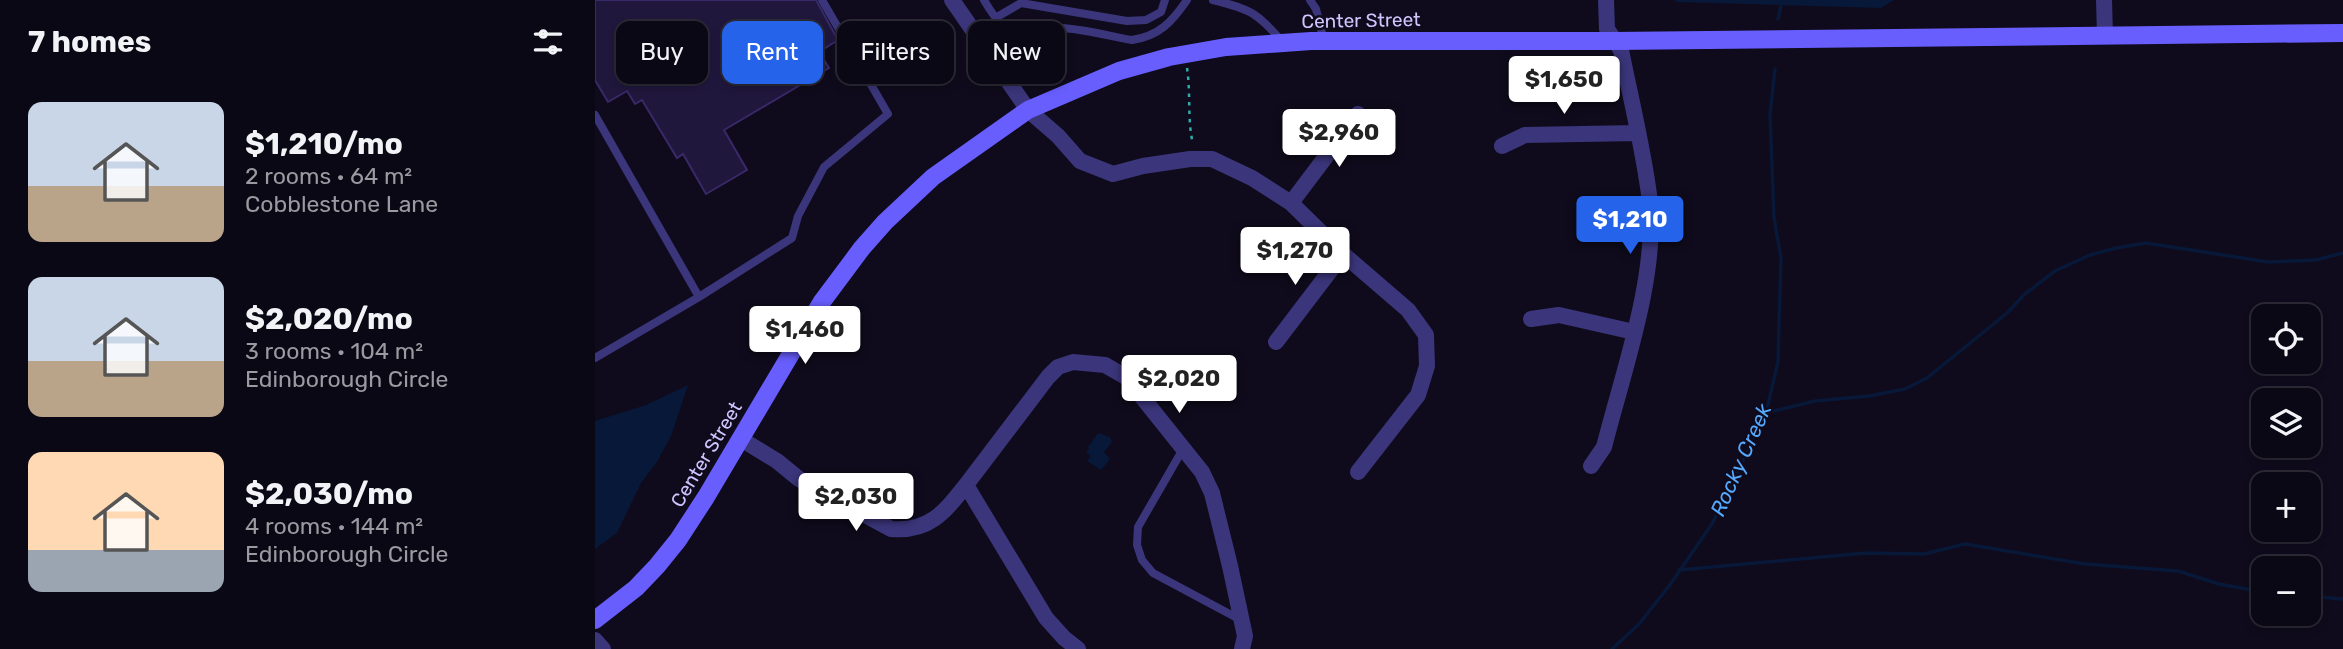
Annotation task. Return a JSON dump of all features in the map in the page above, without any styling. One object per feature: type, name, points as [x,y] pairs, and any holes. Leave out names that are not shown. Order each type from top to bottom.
[{"type":"street","points":[[952,0],[1028,110],[1058,136],[1080,161],[1113,174],[1143,166],[1212,159],[1252,178],[1291,203],[1343,254],[1408,310],[1426,335],[1427,366],[1418,395],[1358,472]]},
{"type":"street","points":[[1591,466],[1604,447],[1634,332],[1649,256],[1650,203],[1621,50],[1607,29],[1606,0]]},
{"type":"street","points":[[2104,0],[2105,35]]},
{"type":"street","name":"Center Street","points":[[595,620],[636,588],[678,540],[821,303],[862,248],[901,206],[933,177],[1028,110],[1093,80],[1169,57],[1226,47],[1283,42],[2343,33]]},
{"type":"street","points":[[1291,203],[1359,114]]},
{"type":"street","points":[[1502,146],[1525,135],[1637,133]]},
{"type":"street","points":[[1276,342],[1343,254]]},
{"type":"street","points":[[1531,319],[1559,315],[1634,332]]},
{"type":"street","points":[[741,439],[777,461],[799,479],[891,529],[908,530],[928,525],[953,502],[1048,377],[1058,368],[1073,362],[1105,365],[1126,377],[1202,472],[1212,493],[1242,620],[1245,636],[1242,649]]},
{"type":"street","points":[[966,485],[1046,618],[1064,639],[1078,649]]},
{"type":"street","points":[[595,640],[603,649]]},
{"type":"lane","points":[[595,358],[699,298],[792,238],[798,216],[824,167],[888,114],[822,0]]},
{"type":"lane","points":[[984,0],[1005,30],[1022,40],[1033,40],[1047,31],[1059,28],[1132,40],[1156,34],[1167,26],[1187,0]]},
{"type":"lane","points":[[997,17],[1021,3],[1126,21],[1146,20],[1161,12],[1165,0]]},
{"type":"lane","points":[[1213,0],[1245,8],[1258,16],[1283,42]]},
{"type":"lane","points":[[1310,0],[1316,9],[1324,41]]},
{"type":"lane","points":[[595,115],[699,298]]},
{"type":"lane","points":[[1183,449],[1138,527],[1137,545],[1142,560],[1153,573],[1242,620]]},
{"type":"path","points":[[1187,68],[1190,90],[1188,123],[1196,159]]},
{"type":"water","points":[[1674,0],[1894,0],[1881,8]]},
{"type":"water","points":[[688,385],[671,436],[657,462],[641,483],[617,533],[595,549],[595,421],[646,405]]},
{"type":"water","points":[[1098,433],[1110,437],[1112,442],[1104,452],[1110,459],[1101,470],[1087,461],[1091,456],[1086,453]]},
{"type":"building","points":[[595,0],[816,0],[837,38],[823,49],[823,21],[722,21],[722,84],[802,84],[724,130],[747,170],[706,194],[683,154],[677,158],[642,100],[635,104],[627,91],[608,102],[595,80]]},
{"type":"building","points":[[823,58],[829,68],[823,72]]},
{"type":"waterway","name":"Rocky Creek","points":[[1778,19],[1781,6]]},
{"type":"waterway","name":"Rocky Creek","points":[[1612,649],[1639,624],[1712,524],[1766,413],[1778,362],[1781,258],[1774,218],[1770,114],[1775,69]]},
{"type":"waterway","points":[[1766,413],[1815,401],[1869,396],[1905,389],[1927,378],[2055,271],[2090,255],[2146,243],[2268,262],[2316,260],[2343,253]]},
{"type":"waterway","points":[[1679,570],[1866,553],[1924,554],[1965,544],[2085,564],[2178,571],[2219,584],[2251,590]]},
{"type":"waterway","points":[[2321,597],[2343,599]]}]
